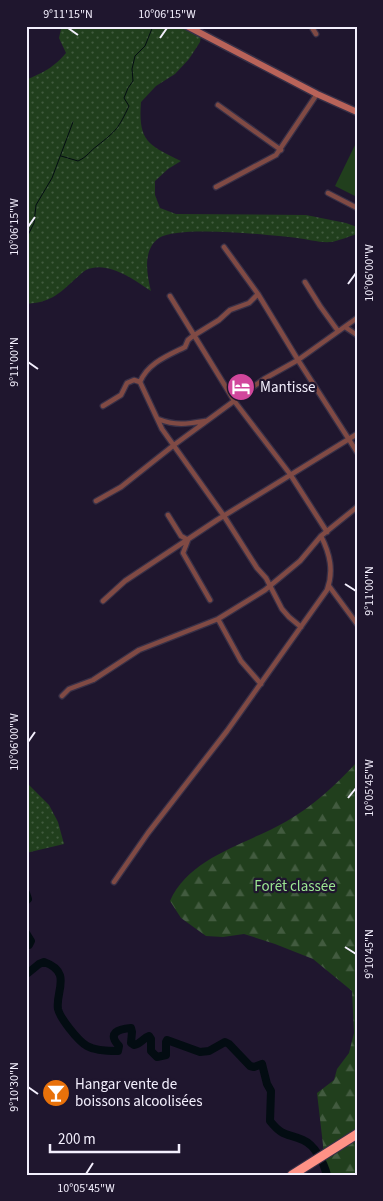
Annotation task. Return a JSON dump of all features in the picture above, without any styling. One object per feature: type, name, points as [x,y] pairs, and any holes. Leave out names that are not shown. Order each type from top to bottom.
[{"type":"highway","points":[[292,1175],[357,1134]]},
{"type":"street","points":[[187,26],[317,94],[357,112]]},
{"type":"street","points":[[311,26],[316,34]]},
{"type":"street","points":[[216,187],[276,155],[317,94]]},
{"type":"street","points":[[218,105],[281,150]]},
{"type":"street","points":[[328,193],[357,208]]},
{"type":"street","points":[[224,247],[258,294],[357,452]]},
{"type":"street","points":[[305,282],[338,331]]},
{"type":"street","points":[[140,382],[144,373],[160,360],[185,347],[188,340],[193,336],[219,320],[230,310],[249,303],[258,294]]},
{"type":"street","points":[[170,296],[235,402],[290,474],[327,532]]},
{"type":"street","points":[[96,501],[121,487],[174,445],[264,379],[298,360],[357,318]]},
{"type":"street","points":[[345,327],[357,335]]},
{"type":"street","points":[[103,406],[121,395],[127,383],[134,380],[140,382],[162,428],[224,516],[252,562],[270,585],[282,609],[301,627]]},
{"type":"street","points":[[158,419],[185,425],[209,420]]},
{"type":"street","points":[[102,601],[125,581],[224,516],[357,434]]},
{"type":"street","points":[[62,696],[69,689],[93,680],[139,650],[218,619],[270,585],[300,561],[321,536],[357,507]]},
{"type":"street","points":[[168,515],[181,536],[188,540]]},
{"type":"street","points":[[114,882],[148,833],[228,731],[329,586],[332,572],[327,548],[321,536]]},
{"type":"street","points":[[188,540],[183,553],[210,600]]},
{"type":"street","points":[[329,586],[357,624]]},
{"type":"street","points":[[218,619],[242,661],[261,684]]},
{"type":"green space","points":[[64,26],[203,26],[200,42],[189,59],[175,74],[156,86],[141,102],[141,125],[148,140],[160,151],[181,161],[168,169],[155,181],[155,195],[160,208],[176,214],[306,215],[357,227],[357,234],[337,241],[327,242],[247,233],[205,231],[170,234],[159,238],[150,249],[147,270],[151,291],[112,269],[94,268],[84,271],[53,297],[41,302],[26,304],[26,80],[48,69],[66,53],[59,38],[61,29]]},
{"type":"green space","points":[[357,143],[357,197],[335,186]]},
{"type":"green space","name":"Forêt classée","points":[[357,762],[357,1175],[323,1175],[323,1145],[317,1093],[334,1080],[337,1069],[349,1053],[354,1033],[352,991],[313,959],[275,944],[244,934],[223,937],[206,936],[181,918],[170,901],[179,886],[191,873],[221,853],[272,829],[306,809],[341,779]]},
{"type":"green space","points":[[26,782],[49,805],[58,822],[64,844],[26,853]]},
{"type":"waterway","points":[[61,156],[78,161],[109,136],[119,125],[129,106],[124,98],[133,81],[132,69],[135,56],[145,46],[153,26]]},
{"type":"waterway","points":[[26,239],[34,223],[36,205],[52,178],[73,122]]},
{"type":"waterway","points":[[26,893],[28,899],[26,901]]},
{"type":"waterway","points":[[26,933],[31,941],[29,945],[26,945]]},
{"type":"waterway","points":[[26,972],[28,973],[44,962],[53,966],[58,971],[61,983],[58,1003],[59,1013],[74,1034],[90,1047],[118,1051],[119,1046],[114,1035],[122,1029],[131,1028],[131,1043],[134,1045],[149,1036],[151,1039],[151,1051],[157,1057],[166,1055],[167,1040],[200,1052],[209,1051],[225,1042],[250,1066],[254,1067],[262,1064],[267,1084],[271,1091],[270,1121],[285,1134],[307,1142],[315,1150],[324,1165],[327,1175]]},
{"type":"place","name":"Mantisse","points":[[241,387]]},
{"type":"place","name":"Hangar vente de boissons alcoolisées","points":[[56,1093]]}]
